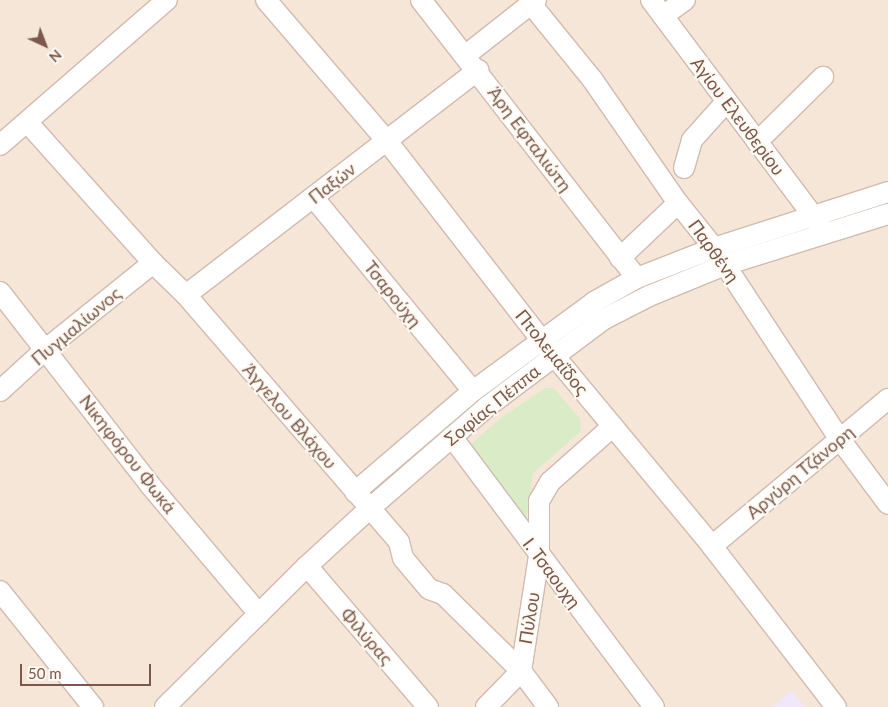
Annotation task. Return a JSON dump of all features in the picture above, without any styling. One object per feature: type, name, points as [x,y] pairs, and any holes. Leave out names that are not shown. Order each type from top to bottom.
[{"type":"street","points":[[0,146],[167,0]]},
{"type":"street","name":"Πτολεμαΐδος","points":[[266,0],[387,141],[548,348],[712,546],[836,707]]},
{"type":"street","name":"Άρη Εφταλιώτη","points":[[421,0],[472,63],[637,278]]},
{"type":"street","name":"Αγίου Ελευθερίου","points":[[651,0],[826,232]]},
{"type":"street","points":[[663,16],[685,0]]},
{"type":"street","name":"Παξών","points":[[186,295],[387,141],[472,63],[534,2]]},
{"type":"street","name":"Παρθένη","points":[[534,2],[592,79],[678,203],[714,248],[839,438],[888,504]]},
{"type":"street","points":[[758,142],[823,77]]},
{"type":"street","points":[[684,168],[692,140],[727,101]]},
{"type":"street","name":"Άγγελου Βλάχου","points":[[28,123],[153,263],[186,295],[399,542],[403,558],[429,589],[443,594],[521,671],[548,707]]},
{"type":"street","name":"Σοφίας Πέππα","points":[[177,703],[259,614],[307,566],[452,437],[548,348],[594,302],[637,278],[714,248],[888,192]]},
{"type":"street","name":"Τσαρούχη","points":[[313,197],[473,391]]},
{"type":"street","points":[[620,258],[678,203]]},
{"type":"street","name":"Σοφίας Πέππα","points":[[355,492],[473,391],[548,348],[604,319],[725,264],[888,214]]},
{"type":"street","name":"Πυγμαλίωνος","points":[[0,391],[46,349],[153,263]]},
{"type":"street","name":"Νικηφόρου Φωκά","points":[[0,292],[150,485],[259,614]]},
{"type":"street","name":"Αργύρη Τζάνορη","points":[[712,546],[888,399]]},
{"type":"street","name":"Πύλου","points":[[521,671],[539,556],[539,502],[544,490],[613,426]]},
{"type":"street","name":"Ι. Τσαουχη","points":[[452,437],[539,556],[654,707]]},
{"type":"street","name":"Φιλύρας","points":[[307,566],[428,707]]},
{"type":"street","points":[[0,591],[93,707]]},
{"type":"street","points":[[486,707],[521,671]]},
{"type":"shaded area","points":[[0,0],[888,0],[888,707],[0,707]]},
{"type":"shaded area","points":[[792,691],[805,707],[772,707]]},
{"type":"green space","points":[[545,388],[554,388],[580,419],[581,431],[533,473],[526,521],[470,445],[502,417]]}]
